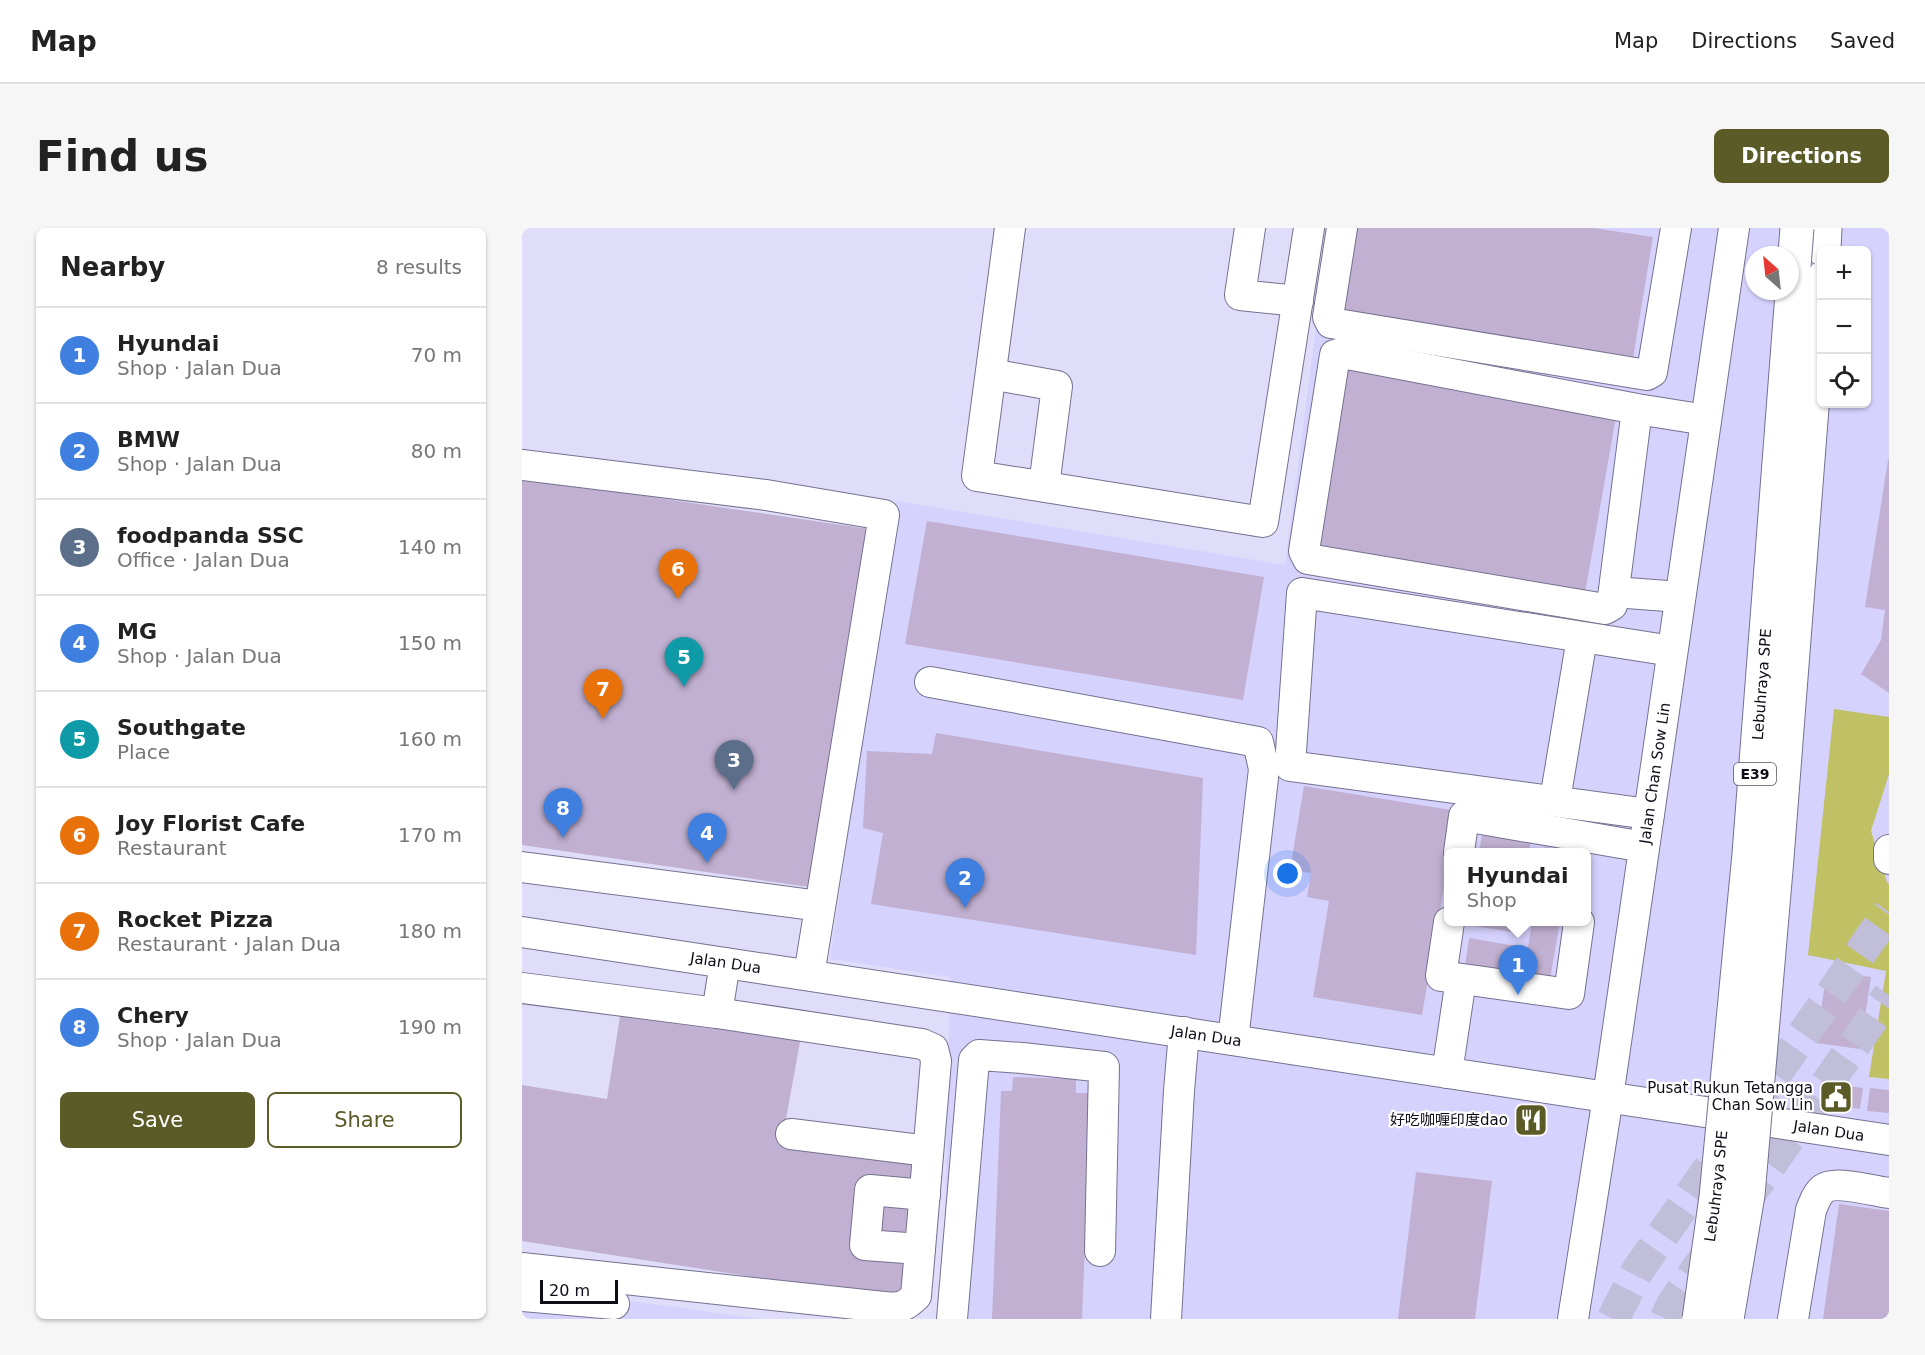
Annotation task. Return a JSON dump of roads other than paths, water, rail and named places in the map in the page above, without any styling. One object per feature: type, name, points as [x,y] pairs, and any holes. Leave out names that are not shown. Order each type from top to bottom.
[{"type":"highway","name":"Lebuhraya SPE","points":[[1699,1319],[1716,1197],[1749,854],[1797,228]]},
{"type":"highway","points":[[1824,246],[1826,228]]},
{"type":"highway","name":"Lebuhraya SPE","points":[[1727,1319],[1748,1195],[1778,846],[1819,300]]},
{"type":"street","points":[[1010,228],[977,476],[1263,522],[1309,228]]},
{"type":"street","points":[[1250,228],[1240,295],[1298,301]]},
{"type":"street","points":[[1342,228],[1328,317],[1331,323],[1647,375],[1652,372],[1676,228]]},
{"type":"street","name":"Jalan Chan Sow Lin","points":[[1573,1319],[1608,1097],[1734,228]]},
{"type":"street","points":[[1637,409],[1612,605],[1605,609],[1308,559],[1304,551],[1335,355],[1342,353],[1706,420]]},
{"type":"street","points":[[990,374],[1057,386],[1044,486]]},
{"type":"street","points":[[522,465],[766,495],[884,515],[809,975]]},
{"type":"street","points":[[1614,592],[1680,597]]},
{"type":"street","points":[[1649,814],[1290,766],[1302,593],[1672,651]]},
{"type":"street","points":[[1555,800],[1582,638]]},
{"type":"street","points":[[930,682],[1258,742],[1264,769],[1233,1040]]},
{"type":"street","points":[[1460,848],[1464,816],[1582,848]]},
{"type":"street","points":[[1591,850],[1644,847]]},
{"type":"street","points":[[1889,850],[1889,859]]},
{"type":"street","points":[[522,867],[820,906]]},
{"type":"street","points":[[1448,926],[1442,976],[1569,994],[1578,926]]},
{"type":"street","name":"Jalan Dua","points":[[522,932],[1889,1140]]},
{"type":"street","points":[[717,1013],[725,963]]},
{"type":"street","points":[[1447,1073],[1461,979]]},
{"type":"street","points":[[522,988],[717,1013],[922,1044],[933,1049],[936,1061],[916,1296],[906,1306],[889,1308],[522,1268]]},
{"type":"street","points":[[1022,1058],[1024,1008]]},
{"type":"street","points":[[1070,1063],[1074,1016]]},
{"type":"street","points":[[1166,1319],[1179,1091],[1185,1032]]},
{"type":"street","points":[[952,1319],[974,1060],[979,1055],[1104,1067],[1106,1071],[1100,1251]]},
{"type":"street","points":[[791,1134],[928,1151]]},
{"type":"street","points":[[1793,1319],[1811,1210],[1817,1196],[1826,1188],[1836,1185],[1889,1193]]},
{"type":"street","points":[[920,1249],[865,1245],[870,1190],[925,1195]]},
{"type":"street","points":[[762,1274],[849,1288],[874,1306]]},
{"type":"street","points":[[522,1296],[614,1304]]},
{"type":"tunnel","points":[[1613,1319],[1638,1270],[1889,912]]},
{"type":"tunnel","points":[[1742,1205],[1889,995]]},
{"type":"tunnel","points":[[1666,1319],[1673,1304],[1714,1245]]},
{"type":"place","name":"Joy Florist Cafe","points":[[678,599]]},
{"type":"place","name":"Southgate","points":[[684,687]]},
{"type":"place","name":"Rocket Pizza","points":[[603,719]]},
{"type":"place","name":"foodpanda SSC","points":[[734,790]]},
{"type":"place","name":"Chery","points":[[563,838]]},
{"type":"place","name":"MG","points":[[707,863]]},
{"type":"place","name":"BMW","points":[[965,908]]},
{"type":"place","name":"Hyundai","points":[[1518,995]]},
{"type":"place","name":"Pusat Rukun Tetangga Chan Sow Lin","points":[[1836,1097]]},
{"type":"place","name":"好吃咖喱印度dao","points":[[1531,1120]]}]
